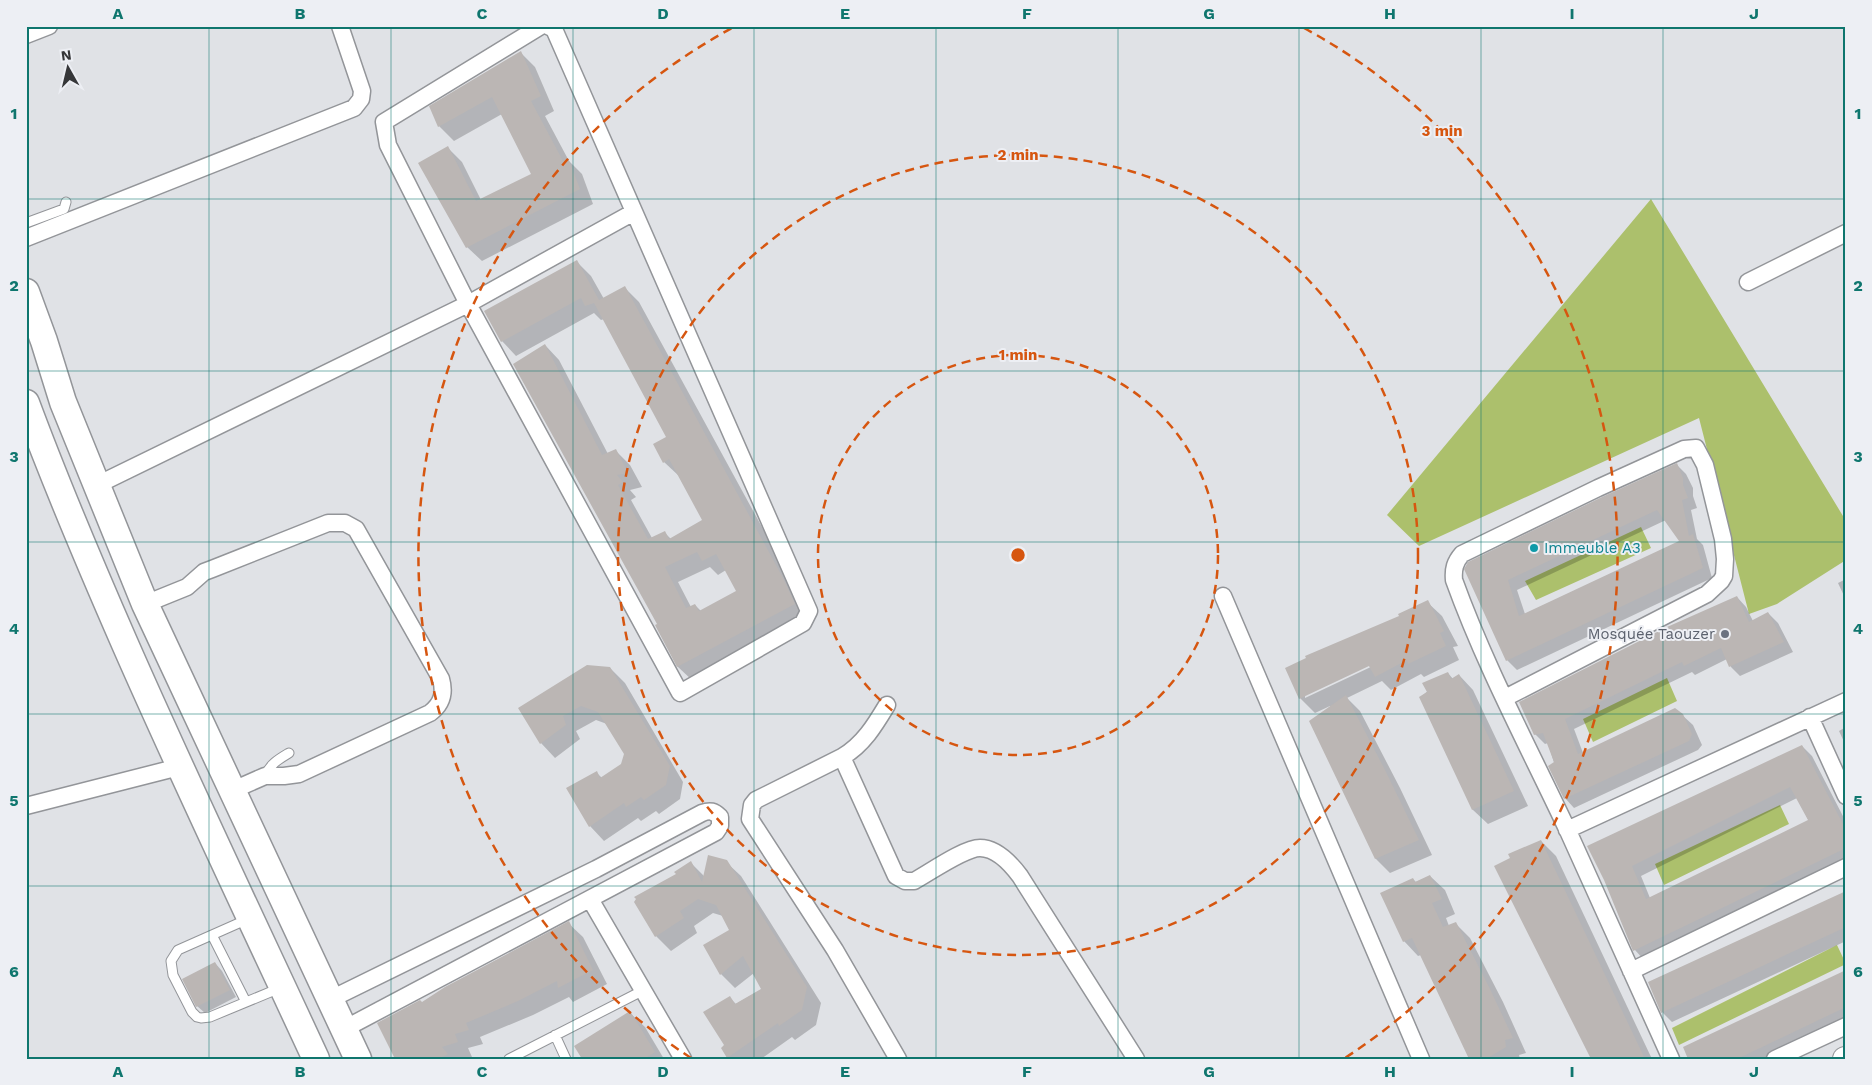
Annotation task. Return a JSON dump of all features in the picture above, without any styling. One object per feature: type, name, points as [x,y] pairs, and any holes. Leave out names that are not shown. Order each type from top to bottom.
[{"type":"main road","points":[[26,292],[63,402],[145,604],[358,1059]]},
{"type":"main road","points":[[26,403],[82,547],[179,767],[316,1059]]},
{"type":"street","points":[[26,34],[49,26]]},
{"type":"street","points":[[26,238],[354,108],[361,99],[362,91],[340,26]]},
{"type":"street","points":[[541,26],[384,122],[388,146],[468,304],[680,693],[803,623],[809,611],[554,29],[548,26]]},
{"type":"street","points":[[97,485],[468,304],[634,212]]},
{"type":"street","points":[[1748,282],[1846,232]]},
{"type":"street","points":[[1505,698],[1707,594],[1719,584],[1724,576],[1725,565],[1723,539],[1704,465],[1696,448],[1684,449],[1598,488],[1462,554],[1454,567],[1454,580],[1473,629],[1671,1059]]},
{"type":"street","points":[[145,604],[187,587],[204,572],[328,523],[334,521],[345,523],[356,528],[441,679],[442,699],[430,713],[299,774],[265,776],[231,791]]},
{"type":"street","points":[[1223,596],[1421,1059]]},
{"type":"street","points":[[1567,830],[1846,701]]},
{"type":"street","points":[[887,705],[874,729],[850,753],[756,800],[752,805],[750,819],[835,950],[898,1059]]},
{"type":"street","points":[[1810,717],[1846,796]]},
{"type":"street","points":[[842,758],[896,876],[905,881],[914,881],[963,853],[979,848],[998,855],[1010,864],[1020,876],[1136,1059]]},
{"type":"street","points":[[26,806],[179,767]]},
{"type":"street","points":[[330,999],[430,952],[596,869],[702,813],[716,812],[720,817],[720,826],[716,832],[344,1029]]},
{"type":"street","points":[[1631,971],[1846,867]]},
{"type":"street","points":[[596,869],[608,890]]},
{"type":"street","points":[[590,899],[683,1059]]},
{"type":"street","points":[[430,952],[443,977]]},
{"type":"street","points":[[1775,1059],[1846,1026]]},
{"type":"lane","points":[[26,223],[64,209],[66,202]]},
{"type":"lane","points":[[265,776],[275,762],[290,753]]},
{"type":"lane","points":[[250,918],[178,950],[171,961],[173,975],[192,1012],[197,1017],[210,1017],[283,986]]},
{"type":"lane","points":[[212,935],[246,1002]]},
{"type":"lane","points":[[509,1059],[642,991]]},
{"type":"lane","points":[[555,1035],[566,1059]]},
{"type":"green space","points":[[1651,199],[1846,521],[1846,560],[1777,604],[1749,614],[1699,418],[1419,546],[1387,515]]},
{"type":"green space","points":[[1641,527],[1651,548],[1536,600],[1525,581]]},
{"type":"green space","points":[[1667,678],[1677,701],[1593,742],[1583,719]]},
{"type":"green space","points":[[1780,805],[1789,824],[1664,885],[1655,864]]},
{"type":"green space","points":[[1837,945],[1846,964],[1679,1045],[1672,1028]]},
{"type":"building","points":[[521,51],[541,96],[531,101],[563,161],[568,158],[580,189],[466,248],[418,163],[448,146],[476,201],[531,174],[492,97],[438,127],[429,106]]},
{"type":"building","points":[[577,260],[599,300],[625,286],[783,578],[795,604],[677,667],[655,625],[657,624],[513,364],[545,344],[602,455],[616,449],[628,473],[617,475],[623,482],[618,485],[648,539],[665,531],[669,539],[702,520],[669,459],[663,463],[653,444],[666,437],[594,303],[585,306],[581,298],[501,342],[484,311]],"holes":[[[697,552],[702,561],[716,554],[736,591],[699,611],[695,604],[686,608],[665,567]]]},
{"type":"building","name":"Immeuble A3","points":[[1677,463],[1688,498],[1682,500],[1689,536],[1693,534],[1703,568],[1506,661],[1464,569],[1468,562]],"holes":[[[1657,510],[1679,541],[1519,616],[1508,580]]]},
{"type":"building","points":[[1737,596],[1749,622],[1768,612],[1784,642],[1729,667],[1721,648],[1684,666],[1682,662],[1565,719],[1578,754],[1675,708],[1683,714],[1692,734],[1689,741],[1564,799],[1548,766],[1554,762],[1543,733],[1534,735],[1519,702],[1667,627]]},
{"type":"building","points":[[1428,600],[1444,631],[1440,633],[1446,646],[1408,664],[1407,660],[1375,677],[1369,666],[1299,699],[1285,668],[1306,658],[1305,656],[1399,616],[1398,614]]},
{"type":"building","points":[[587,665],[610,667],[670,766],[666,785],[644,800],[641,797],[626,807],[624,803],[589,827],[566,788],[597,771],[600,778],[621,764],[624,754],[598,712],[581,706],[563,716],[566,725],[540,744],[518,708]]},
{"type":"building","points":[[1448,672],[1451,679],[1459,674],[1514,791],[1472,810],[1419,697],[1427,692],[1422,683]]},
{"type":"building","points":[[1346,695],[1419,840],[1375,859],[1309,721]]},
{"type":"building","points":[[1802,745],[1846,830],[1846,848],[1633,951],[1604,880],[1587,846]],"holes":[[[1790,787],[1808,820],[1646,899],[1632,866]]]},
{"type":"building","points":[[1541,840],[1645,1059],[1591,1059],[1494,866],[1510,858],[1508,854]]},
{"type":"building","points":[[708,855],[727,860],[807,987],[802,1010],[779,1026],[778,1023],[727,1058],[721,1048],[724,1045],[703,1012],[730,996],[735,1004],[761,989],[743,956],[720,975],[703,945],[729,930],[716,905],[698,899],[680,911],[684,918],[655,937],[634,902],[636,899],[634,897],[676,874],[674,872],[691,861],[702,882]]},
{"type":"building","points":[[1430,875],[1442,899],[1432,903],[1443,927],[1456,922],[1513,1038],[1505,1040],[1506,1047],[1486,1059],[1469,1059],[1412,938],[1403,942],[1380,893],[1413,878],[1415,882]]},
{"type":"building","points":[[1846,891],[1846,927],[1661,1013],[1648,982]]},
{"type":"building","points":[[569,921],[593,970],[558,988],[557,981],[518,1001],[466,1023],[469,1030],[455,1034],[458,1042],[442,1047],[448,1054],[438,1059],[395,1059],[377,1023],[420,1000],[422,1002],[445,987]]},
{"type":"building","points":[[215,962],[230,990],[196,1007],[182,979]]},
{"type":"building","points":[[1846,970],[1846,1007],[1737,1059],[1688,1059],[1683,1047]]},
{"type":"building","points":[[630,1011],[655,1052],[644,1059],[582,1059],[574,1046]]},
{"type":"place","name":"Immeuble A3","points":[[1534,548]]},
{"type":"place","name":"Mosquée Taouzer","points":[[1725,634]]}]
